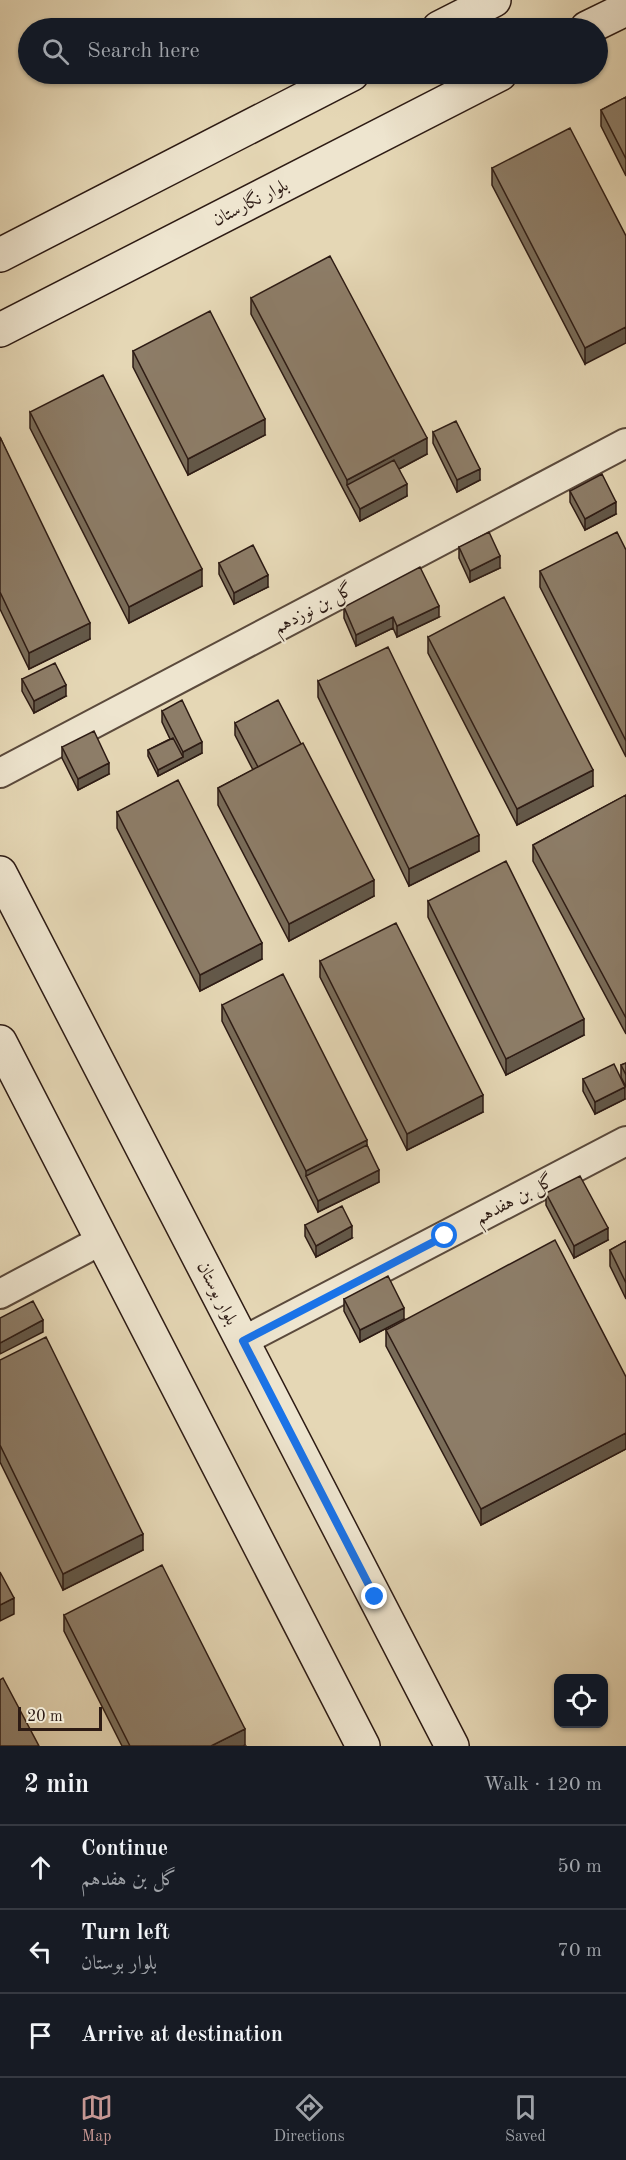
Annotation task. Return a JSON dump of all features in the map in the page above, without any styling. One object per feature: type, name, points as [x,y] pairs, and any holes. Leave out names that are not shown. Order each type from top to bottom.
[{"type":"street","points":[[459,18],[494,0]]},
{"type":"street","points":[[608,18],[626,9]]},
{"type":"street","points":[[0,255],[333,84]]},
{"type":"street","name":"بلوار نگارستان","points":[[0,330],[480,84]]},
{"type":"street","name":"گل بن نوزدهم","points":[[0,773],[626,443]]},
{"type":"street","name":"بلوار بوستان","points":[[0,873],[452,1746]]},
{"type":"street","points":[[0,1042],[363,1746]]},
{"type":"street","name":"گل بن هفدهم","points":[[243,1341],[626,1141]]},
{"type":"street","points":[[0,1294],[102,1240]]},
{"type":"building","points":[[626,97],[626,159],[601,110]]},
{"type":"building","points":[[570,128],[626,236],[626,327],[585,348],[492,168]]},
{"type":"building","points":[[330,256],[427,438],[347,480],[251,298]]},
{"type":"building","points":[[210,311],[265,419],[188,459],[133,351]]},
{"type":"building","points":[[103,375],[202,569],[129,607],[30,412]]},
{"type":"building","points":[[456,421],[480,469],[457,480],[433,432]]},
{"type":"building","points":[[0,437],[90,623],[29,653],[0,592]]},
{"type":"building","points":[[394,460],[407,484],[360,509],[347,485]]},
{"type":"building","points":[[602,474],[616,502],[585,519],[570,491]]},
{"type":"building","points":[[489,532],[500,556],[470,571],[459,547]]},
{"type":"building","points":[[617,532],[626,550],[626,741],[540,571]]},
{"type":"building","points":[[253,545],[268,575],[234,593],[219,563]]},
{"type":"building","points":[[420,567],[439,606],[397,626],[393,617],[356,635],[344,607]]},
{"type":"building","points":[[504,597],[593,770],[517,809],[428,637]]},
{"type":"building","points":[[388,647],[479,835],[409,869],[318,681]]},
{"type":"building","points":[[55,663],[66,685],[34,701],[22,679]]},
{"type":"building","points":[[182,700],[202,742],[183,752],[162,711]]},
{"type":"building","points":[[278,700],[301,744],[258,767],[235,723]]},
{"type":"building","points":[[94,731],[109,763],[78,779],[62,747]]},
{"type":"building","points":[[173,738],[183,757],[158,770],[148,750]]},
{"type":"building","points":[[303,743],[374,880],[289,924],[218,788]]},
{"type":"building","points":[[178,780],[262,943],[200,975],[117,812]]},
{"type":"building","points":[[626,795],[626,1018],[533,845]]},
{"type":"building","points":[[506,861],[584,1019],[506,1059],[428,901]]},
{"type":"building","points":[[396,923],[483,1095],[407,1134],[320,961]]},
{"type":"building","points":[[283,974],[367,1140],[306,1171],[222,1005]]},
{"type":"building","points":[[626,1063],[626,1075],[621,1065]]},
{"type":"building","points":[[614,1064],[625,1087],[595,1102],[583,1079]]},
{"type":"building","points":[[367,1145],[379,1170],[318,1201],[306,1176]]},
{"type":"building","points":[[580,1176],[608,1228],[574,1246],[546,1193]]},
{"type":"building","points":[[342,1206],[352,1226],[316,1246],[305,1225]]},
{"type":"building","points":[[555,1240],[626,1377],[626,1433],[481,1509],[386,1330]]},
{"type":"building","points":[[626,1241],[626,1283],[610,1250]]},
{"type":"building","points":[[388,1276],[404,1308],[360,1330],[344,1299]]},
{"type":"building","points":[[33,1301],[43,1320],[0,1343],[0,1318]]},
{"type":"building","points":[[46,1337],[143,1534],[63,1574],[0,1445],[0,1360]]},
{"type":"building","points":[[162,1565],[245,1729],[211,1746],[130,1746],[64,1615]]},
{"type":"building","points":[[0,1572],[14,1598],[0,1605]]},
{"type":"building","points":[[3,1678],[39,1746],[0,1746],[0,1680]]},
{"type":"route","points":[[375,1597],[243,1341],[445,1236]]}]
